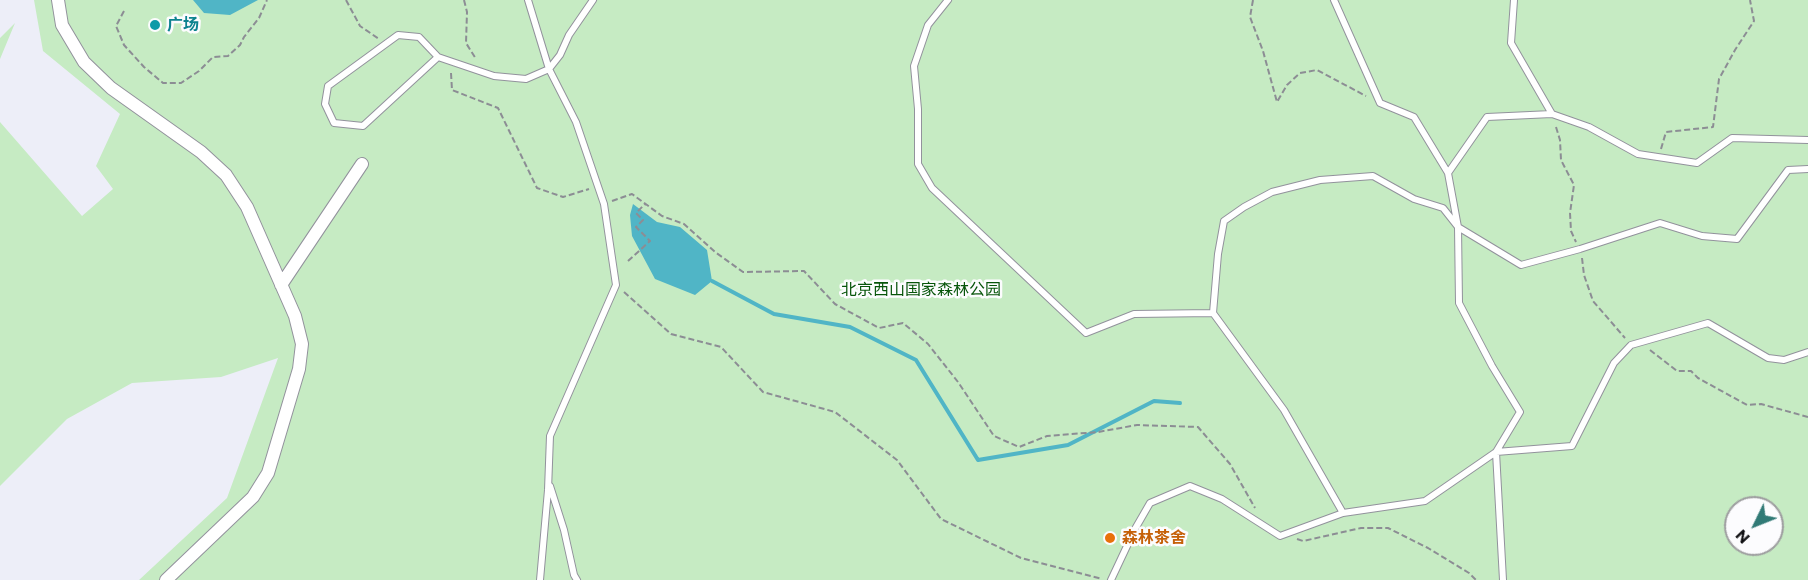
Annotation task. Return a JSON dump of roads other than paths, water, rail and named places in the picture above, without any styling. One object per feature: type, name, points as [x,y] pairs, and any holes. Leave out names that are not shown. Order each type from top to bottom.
[{"type":"street","points":[[58,0],[62,26],[84,62],[111,88],[201,152],[226,175],[247,207],[295,316],[302,344],[300,369],[268,473],[253,497],[166,580]]},
{"type":"street","points":[[281,285],[362,164]]},
{"type":"lane","points":[[528,0],[549,69],[576,122],[604,204],[616,285],[550,436],[549,482],[540,580]]},
{"type":"lane","points":[[438,57],[363,126],[334,123],[325,104],[328,86],[398,35],[419,37],[438,57],[494,76],[526,79],[549,69],[561,55],[569,34],[593,0]]},
{"type":"lane","points":[[948,0],[928,25],[914,66],[918,109],[918,164],[932,188],[1086,333],[1134,314],[1214,312]]},
{"type":"lane","points":[[1111,580],[1134,529],[1150,503],[1190,486],[1222,499],[1280,536],[1343,513],[1425,501],[1496,452],[1520,412],[1491,366],[1459,303],[1458,226],[1448,173],[1414,117],[1380,103],[1334,0]]},
{"type":"lane","points":[[1514,0],[1511,43],[1552,114]]},
{"type":"lane","points":[[1448,173],[1487,117],[1552,114],[1589,127],[1638,154],[1697,163],[1732,138],[1808,140]]},
{"type":"lane","points":[[1343,513],[1284,410],[1214,312],[1218,254],[1224,221],[1272,192],[1320,180],[1373,176],[1414,199],[1443,208],[1458,226],[1521,265],[1660,223],[1702,236],[1737,239],[1788,170],[1808,169]]},
{"type":"lane","points":[[1496,452],[1572,446],[1614,363],[1631,345],[1708,324],[1768,358],[1784,360],[1808,352]]},
{"type":"lane","points":[[1496,452],[1503,580]]},
{"type":"lane","points":[[549,482],[564,530],[574,575],[578,580]]},
{"type":"water","points":[[193,0],[258,0],[230,15],[204,13]]},
{"type":"water","points":[[633,204],[657,222],[680,227],[707,250],[712,281],[695,295],[655,279],[632,236],[630,215]]},
{"type":"waterway","points":[[712,281],[774,314],[850,327],[916,360],[978,460],[1068,445],[1154,401],[1180,403]]},
{"type":"place","name":"广场","points":[[155,25]]},
{"type":"place","name":"森林茶舍","points":[[1110,538]]},
{"type":"park label","name":"北京西山国家森林公园","points":[[921,290]]}]
